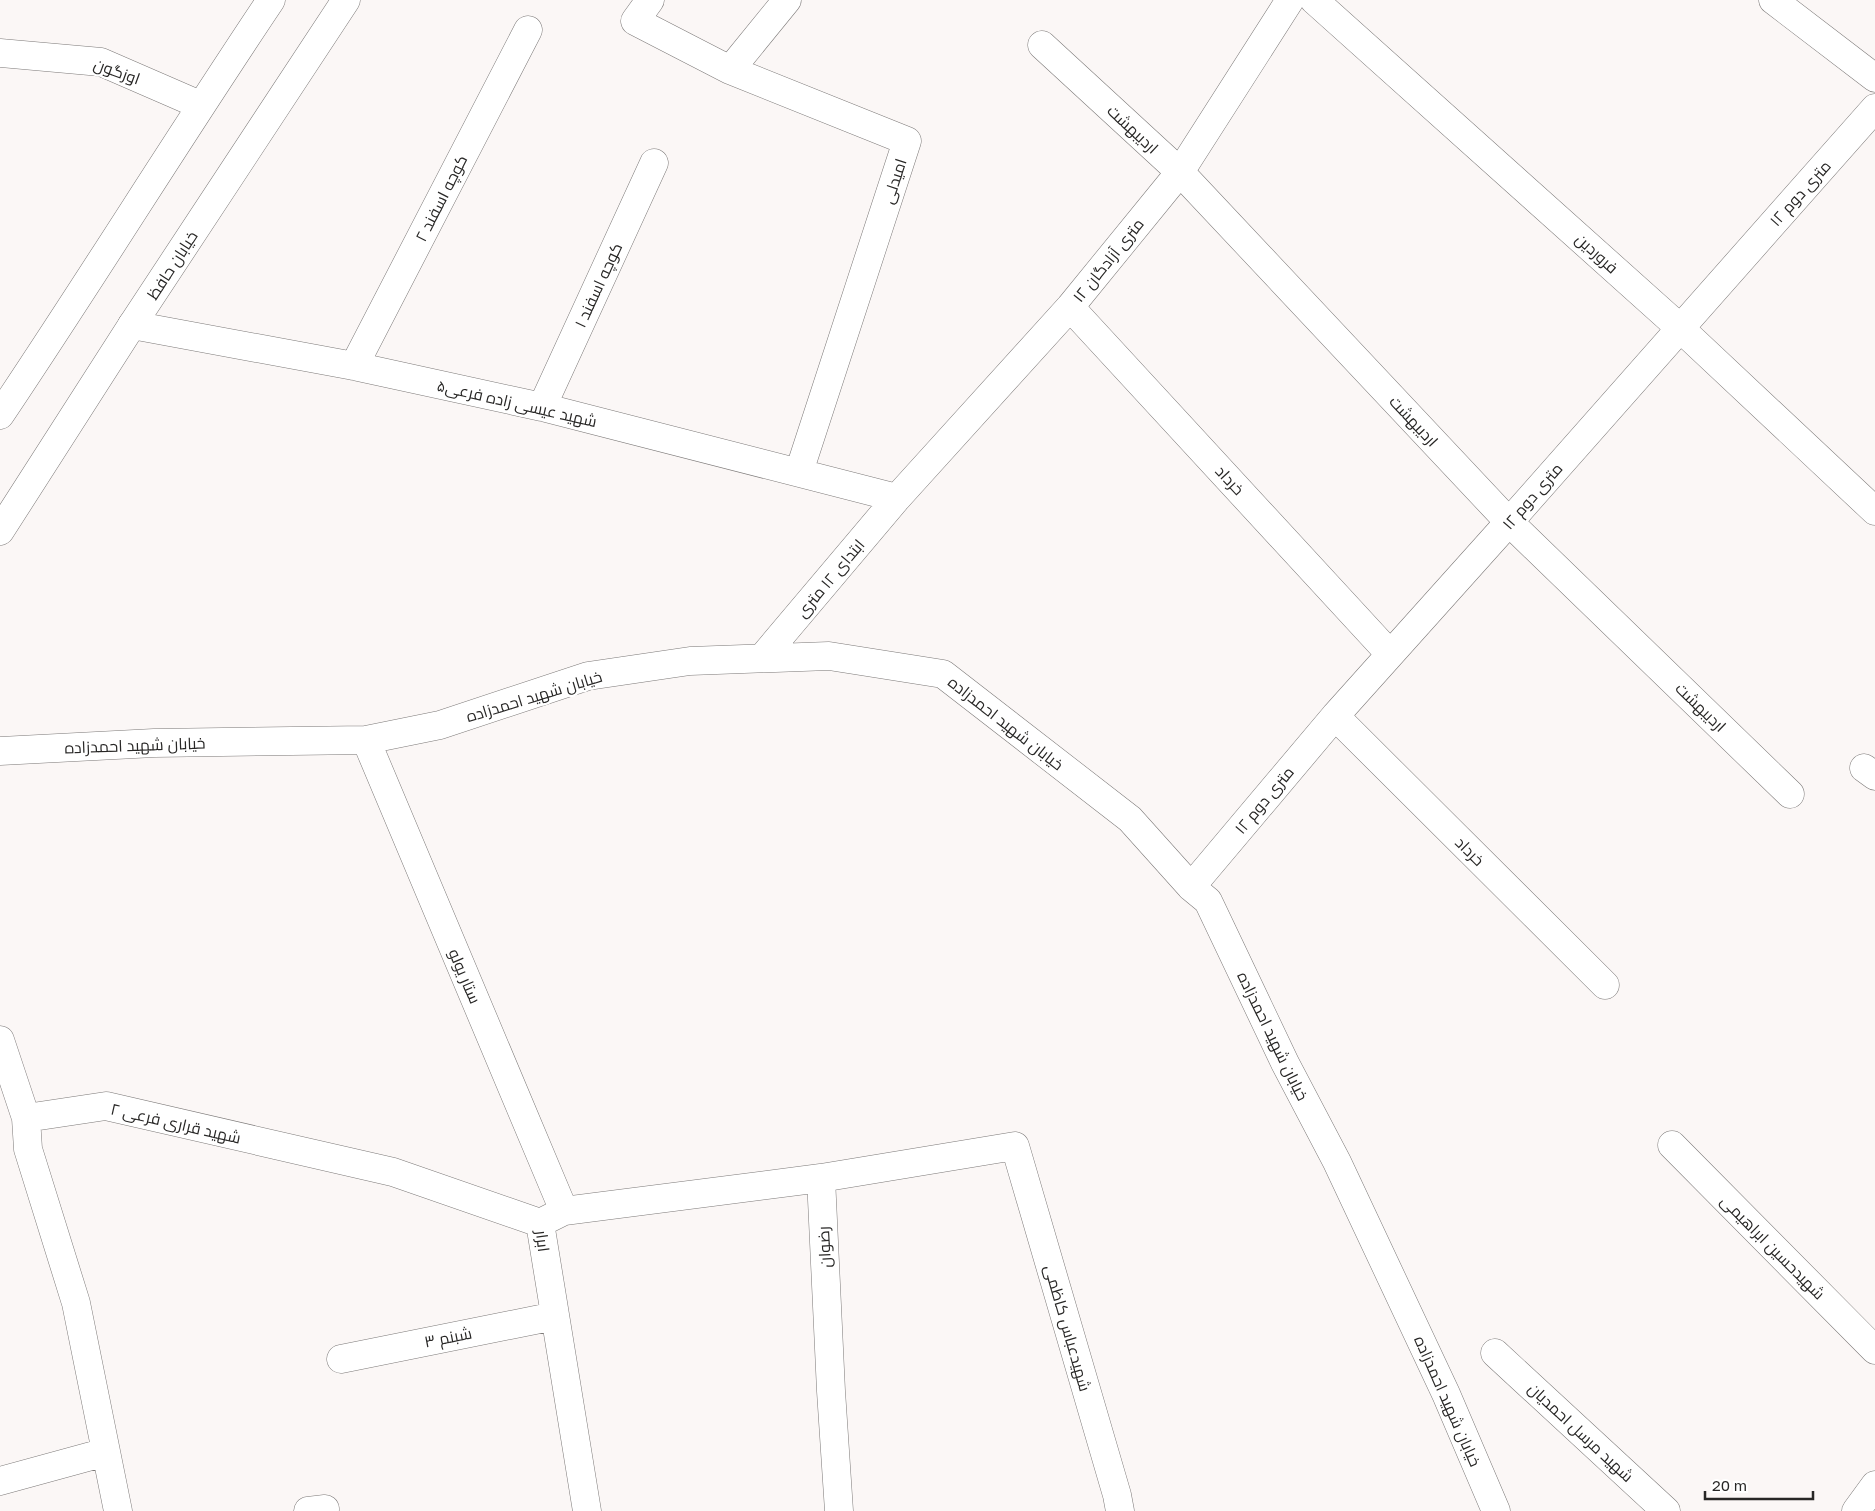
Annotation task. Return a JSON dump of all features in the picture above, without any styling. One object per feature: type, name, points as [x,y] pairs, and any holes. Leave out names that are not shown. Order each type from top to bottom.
[{"type":"street","points":[[0,415],[78,299],[200,105],[271,0]]},
{"type":"street","name":"خیابان حافظ","points":[[0,531],[132,325],[346,0]]},
{"type":"street","name":"امیدلی","points":[[650,0],[635,21],[730,70],[907,141],[799,472]]},
{"type":"street","points":[[730,70],[787,0]]},
{"type":"street","name":"۱۲ متری آزادگان","points":[[898,498],[1070,307],[1180,172],[1290,0]]},
{"type":"street","name":"فروردین","points":[[1314,0],[1680,328],[1875,511]]},
{"type":"street","points":[[1774,0],[1875,78]]},
{"type":"street","name":"کوچه اسفند ۲","points":[[354,366],[528,30]]},
{"type":"street","name":"اردیبهشت","points":[[1042,45],[1180,172],[1509,522],[1790,794]]},
{"type":"street","name":"اوزگون","points":[[0,52],[101,62],[200,105]]},
{"type":"street","name":"۱۲ متری دوم","points":[[1191,886],[1335,716],[1875,108]]},
{"type":"street","name":"کوچه اسفند ۱","points":[[542,407],[654,163]]},
{"type":"street","name":"خرداد","points":[[1070,307],[1390,654]]},
{"type":"street","name":"شهید عیسی زاده فرعی۵","points":[[132,325],[354,366],[542,407],[898,498]]},
{"type":"street","name":"ابتدای ۱۲ متری","points":[[762,658],[898,498]]},
{"type":"street","name":"خیابان شهید احمدزاده","points":[[0,750],[154,743],[366,740],[440,725],[588,676],[690,661],[829,656],[943,674],[1130,819],[1191,886],[1208,901],[1285,1063],[1337,1162],[1446,1394],[1496,1511]]},
{"type":"street","name":"خرداد","points":[[1335,716],[1605,985]]},
{"type":"street","name":"ستار یولو","points":[[366,740],[564,1211]]},
{"type":"street","points":[[0,1040],[26,1118],[28,1149],[76,1303],[118,1511]]},
{"type":"street","name":"شهید قراری فرعی ۲","points":[[26,1118],[106,1106],[393,1172],[540,1223]]},
{"type":"street","name":"شهیدحسین ابراهیمی","points":[[1672,1145],[1875,1350]]},
{"type":"street","name":"شهیدعباس کاظمی","points":[[821,1178],[1015,1146],[1117,1495],[1120,1511]]},
{"type":"street","name":"ابرار","points":[[587,1511],[540,1223],[564,1211],[821,1178]]},
{"type":"street","name":"رضوان","points":[[821,1178],[831,1391],[839,1511]]},
{"type":"street","name":"شبنم ۳","points":[[341,1359],[555,1316]]},
{"type":"street","name":"شهید مرسل احمدیان","points":[[1495,1353],[1666,1511]]},
{"type":"street","points":[[0,1481],[106,1452]]},
{"type":"street","points":[[1856,1511],[1875,1485]]}]
